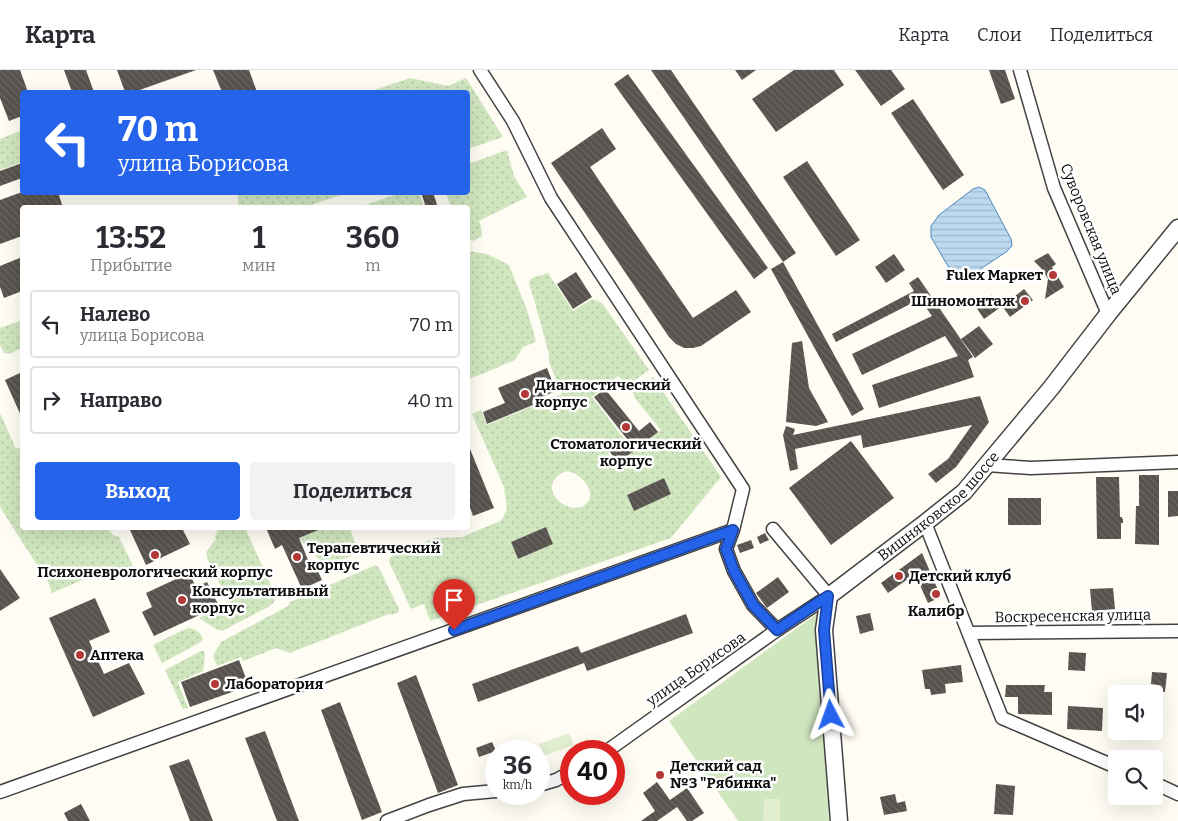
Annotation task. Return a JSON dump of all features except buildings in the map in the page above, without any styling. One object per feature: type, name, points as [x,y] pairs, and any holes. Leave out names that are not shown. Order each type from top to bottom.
[{"type":"street","points":[[480,70],[513,121],[551,198],[743,489],[733,530],[726,549],[734,571],[753,605],[777,630]]},
{"type":"street","name":"Суворовская улица","points":[[1020,70],[1054,188],[1108,314]]},
{"type":"street","name":"Вишняковское шоссе","points":[[828,596],[964,492],[1051,388],[1178,228]]},
{"type":"street","points":[[987,465],[1031,468],[1178,462]]},
{"type":"street","points":[[925,523],[1002,718],[1108,764]]},
{"type":"street","points":[[773,529],[828,596],[824,630],[839,821]]},
{"type":"street","points":[[0,792],[733,530]]},
{"type":"street","name":"улица Борисова","points":[[622,740],[828,596]]},
{"type":"street","name":"Воскресенская улица","points":[[969,634],[1178,631]]},
{"type":"street","points":[[1163,787],[1178,794]]},
{"type":"street","points":[[386,821],[464,794],[485,792]]},
{"type":"green space","points":[[410,78],[448,86],[466,78],[503,137],[470,148],[470,90],[374,90]]},
{"type":"green space","points":[[20,131],[20,163],[0,170],[0,139]]},
{"type":"green space","points":[[507,150],[514,176],[527,197],[479,221],[482,236],[473,241],[470,240],[470,205],[450,205],[447,195],[470,195],[470,163]]},
{"type":"green space","points":[[238,195],[341,195],[311,205],[238,205]]},
{"type":"green space","points":[[394,195],[420,195],[423,205],[366,205]]},
{"type":"green space","points":[[470,251],[487,254],[509,265],[527,310],[536,341],[523,347],[515,360],[470,378]]},
{"type":"green space","points":[[548,273],[573,311],[592,299],[602,303],[649,370],[631,383],[625,383],[618,376],[592,397],[625,440],[608,453],[616,464],[661,430],[633,393],[653,377],[721,477],[671,538],[430,621],[424,604],[411,609],[389,562],[390,557],[434,538],[462,537],[500,521],[507,508],[504,487],[472,414],[481,410],[487,425],[562,394],[549,362],[549,354],[529,284],[532,278]],"holes":[[[566,471],[574,473],[582,479],[590,491],[589,500],[579,508],[563,504],[553,492],[552,485],[556,477]],[[664,478],[671,494],[634,510],[627,495]],[[546,527],[553,544],[518,559],[511,542]]]},
{"type":"green space","points":[[20,321],[20,349],[9,354],[4,353],[0,345],[0,328]]},
{"type":"green space","points":[[0,413],[16,449],[20,448],[20,530],[109,530],[113,535],[119,537],[135,570],[117,578],[101,572],[52,593],[48,582],[0,507]]},
{"type":"green space","points":[[218,530],[246,530],[275,594],[275,601],[270,606],[222,631],[199,618],[226,605],[227,599],[206,552],[216,539],[215,536]]},
{"type":"green space","points":[[318,530],[351,530],[358,553],[327,565],[299,538]]},
{"type":"green space","points":[[376,565],[399,609],[398,613],[386,615],[290,653],[276,648],[243,661],[241,657],[217,666],[213,656],[221,642],[288,606],[290,602]]},
{"type":"green space","points":[[818,613],[829,821],[738,821],[669,721]]},
{"type":"green space","points":[[189,628],[199,633],[203,639],[201,642],[162,663],[153,645]]},
{"type":"green space","points":[[204,651],[205,655],[203,671],[178,682],[188,708],[183,709],[165,670]]},
{"type":"green space","points":[[569,733],[572,740],[560,740],[560,750],[550,754],[550,740]]},
{"type":"green space","points":[[764,799],[780,799],[780,821],[763,821]]},
{"type":"water","points":[[979,187],[985,190],[1011,239],[1012,246],[967,278],[958,279],[952,273],[931,237],[931,226],[939,215],[973,189]]},
{"type":"place","name":"Fulex Маркет","points":[[1053,275]]},
{"type":"place","name":"Шиномонтаж","points":[[1025,301]]},
{"type":"place","name":"Диагностический корпус","points":[[525,394]]},
{"type":"place","name":"Стоматологический корпус","points":[[626,427]]},
{"type":"place","name":"Психоневрологический корпус","points":[[155,555]]},
{"type":"place","name":"Терапевтический корпус","points":[[297,557]]},
{"type":"place","name":"Детский клуб","points":[[899,576]]},
{"type":"place","name":"Калибр","points":[[936,594]]},
{"type":"place","name":"Консультативный корпус","points":[[182,600]]},
{"type":"place","name":"Аптека","points":[[80,655]]},
{"type":"place","name":"Лаборатория","points":[[215,684]]},
{"type":"place","name":"Детский сад №3 \"Рябинка\"","points":[[660,775]]},
{"type":"route","points":[[454,630],[733,530],[726,549],[734,571],[753,605],[777,630],[828,596],[824,630],[831,715]]}]
